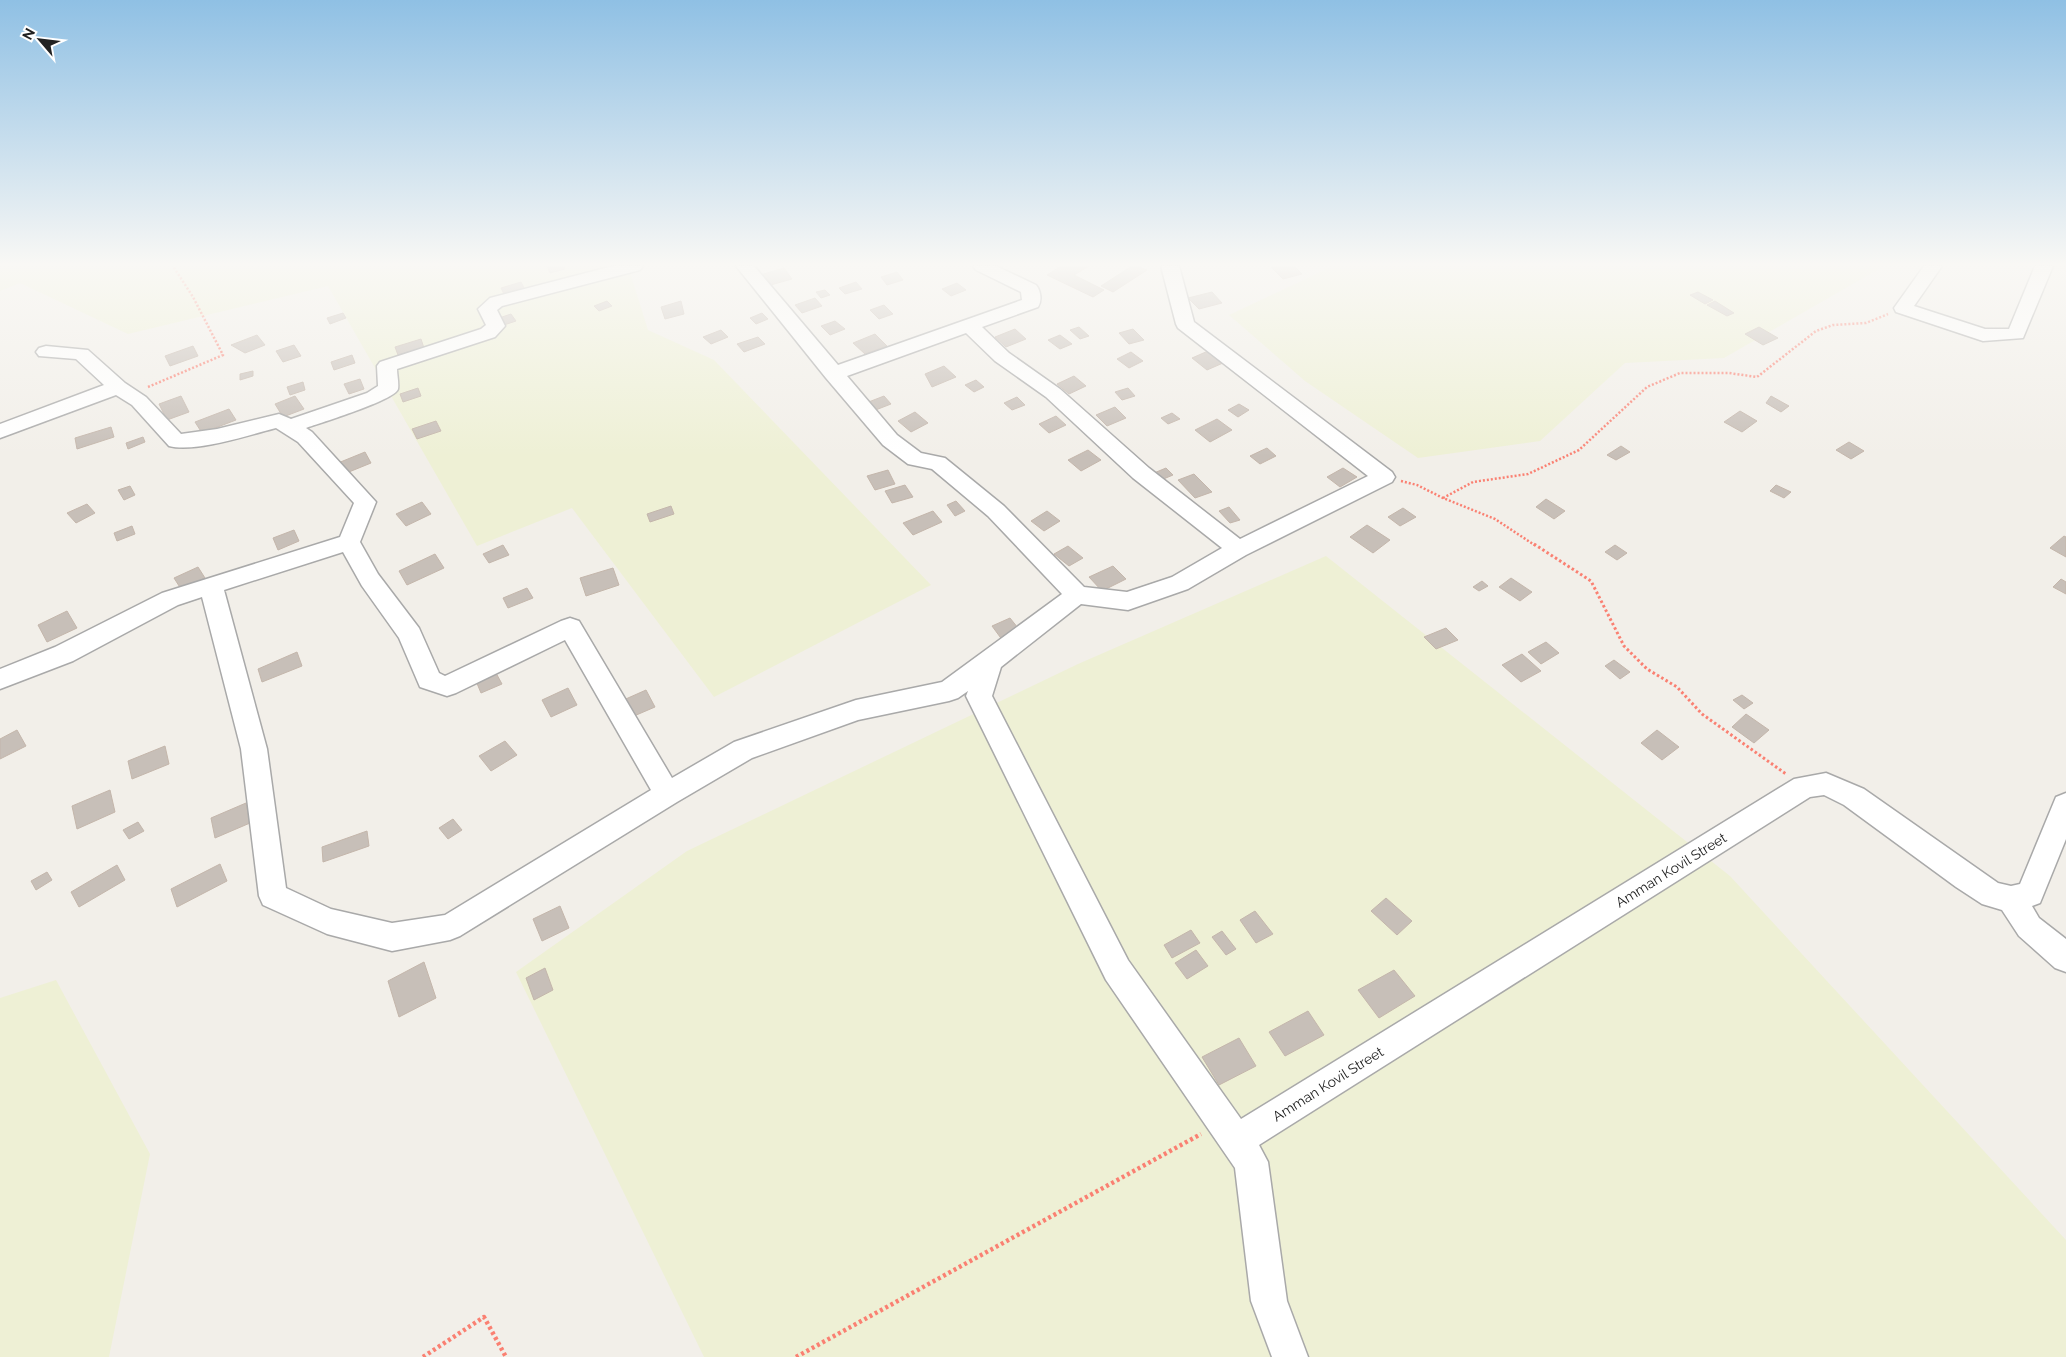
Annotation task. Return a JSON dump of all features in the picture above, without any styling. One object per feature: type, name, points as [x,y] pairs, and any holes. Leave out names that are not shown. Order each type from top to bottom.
[{"type":"street","points":[[289,427],[374,397],[388,389],[387,366],[488,333],[492,329]]},
{"type":"street","points":[[797,329],[890,440],[915,459],[938,463],[996,511],[1077,595],[1128,600],[1180,582],[1238,549],[1384,478],[1192,329]]},
{"type":"street","points":[[833,374],[961,329]]},
{"type":"street","points":[[973,329],[1002,357],[1053,393],[1141,473],[1238,549]]},
{"type":"street","points":[[1966,329],[1983,335],[2016,334],[2018,329]]},
{"type":"street","points":[[46,352],[81,354],[124,391],[139,401],[176,441],[217,436],[279,421],[306,437],[365,502],[349,542]]},
{"type":"street","points":[[0,431],[124,391]]},
{"type":"street","points":[[0,679],[64,654],[170,599],[349,542]]},
{"type":"street","points":[[349,542],[370,580],[410,634],[428,680],[447,686],[570,627],[667,794]]},
{"type":"street","points":[[211,586],[254,749],[273,896],[327,921],[392,937],[450,927],[667,794],[743,750],[856,710],[949,691],[1077,595]]},
{"type":"street","points":[[990,662],[979,696],[1117,970],[1251,1162],[1269,1301],[1290,1357]]},
{"type":"street","name":"Amman Kovil Street","points":[[1230,1132],[1804,787],[1826,784],[1854,797],[1992,895],[2011,899]]},
{"type":"street","points":[[2066,806],[2030,894],[2011,899],[2029,927],[2066,958]]},
{"type":"path","points":[[124,391],[224,355],[211,329]]},
{"type":"path","points":[[1443,498],[1473,482],[1528,474],[1579,450],[1647,387],[1680,373],[1728,373],[1757,377],[1816,331],[1821,329]]},
{"type":"path","points":[[1384,478],[1417,485],[1443,498],[1495,519],[1591,581],[1624,646],[1647,669],[1676,687],[1702,714],[1804,787]]},
{"type":"path","points":[[796,1357],[1230,1132]]},
{"type":"path","points":[[423,1357],[484,1317],[506,1357]]},
{"type":"green space","points":[[118,329],[147,329],[128,334]]},
{"type":"green space","points":[[353,329],[648,329],[714,360],[931,585],[714,697],[572,508],[477,546]]},
{"type":"green space","points":[[1245,329],[1774,329],[1724,358],[1625,363],[1540,441],[1418,458],[1305,381]]},
{"type":"green space","points":[[1326,556],[1730,876],[2066,1240],[2066,1357],[704,1357],[516,972],[687,851],[1078,664]]},
{"type":"green space","points":[[56,980],[150,1154],[109,1357],[0,1357],[0,998]]},
{"type":"building","points":[[824,329],[844,329],[830,335]]},
{"type":"building","points":[[1015,329],[1026,339],[1006,347],[995,337]]},
{"type":"building","points":[[1082,329],[1089,336],[1080,339],[1070,330]]},
{"type":"building","points":[[1133,329],[1144,340],[1129,344],[1119,333]]},
{"type":"building","points":[[1754,329],[1763,329],[1778,338],[1763,345],[1745,334]]},
{"type":"building","points":[[721,330],[728,337],[711,344],[703,337]]},
{"type":"building","points":[[875,334],[887,346],[865,354],[853,343]]},
{"type":"building","points":[[257,335],[265,345],[245,353],[231,345]]},
{"type":"building","points":[[1060,335],[1072,344],[1060,349],[1048,340]]},
{"type":"building","points":[[758,337],[765,344],[744,352],[737,344]]},
{"type":"building","points":[[421,339],[424,348],[398,355],[395,347]]},
{"type":"building","points":[[294,345],[301,356],[283,362],[276,351]]},
{"type":"building","points":[[193,346],[198,356],[170,366],[165,356]]},
{"type":"building","points":[[1208,351],[1223,363],[1207,370],[1192,358]]},
{"type":"building","points":[[1131,352],[1143,361],[1129,368],[1117,359]]},
{"type":"building","points":[[352,355],[355,363],[334,370],[331,362]]},
{"type":"building","points":[[944,366],[956,377],[932,387],[925,374]]},
{"type":"building","points":[[253,371],[253,376],[240,380],[240,374]]},
{"type":"building","points":[[1074,376],[1086,386],[1069,394],[1057,384]]},
{"type":"building","points":[[360,379],[364,389],[349,394],[344,384]]},
{"type":"building","points":[[976,380],[984,387],[974,392],[965,385]]},
{"type":"building","points":[[303,382],[305,390],[290,395],[287,387]]},
{"type":"building","points":[[418,388],[421,396],[403,402],[400,394]]},
{"type":"building","points":[[1128,388],[1135,396],[1122,400],[1115,392]]},
{"type":"building","points":[[181,396],[189,412],[167,420],[159,404]]},
{"type":"building","points":[[295,396],[304,409],[283,417],[275,404]]},
{"type":"building","points":[[884,396],[891,404],[873,411],[866,403]]},
{"type":"building","points":[[1771,396],[1789,406],[1781,412],[1766,403]]},
{"type":"building","points":[[1017,397],[1025,405],[1012,410],[1004,403]]},
{"type":"building","points":[[1239,404],[1249,410],[1238,417],[1228,410]]},
{"type":"building","points":[[1115,407],[1126,418],[1107,426],[1096,415]]},
{"type":"building","points":[[229,409],[236,420],[202,433],[195,422]]},
{"type":"building","points":[[1740,411],[1757,421],[1742,432],[1724,422]]},
{"type":"building","points":[[915,412],[928,423],[911,432],[898,421]]},
{"type":"building","points":[[1172,413],[1180,419],[1168,424],[1161,418]]},
{"type":"building","points":[[1056,416],[1066,425],[1049,433],[1039,424]]},
{"type":"building","points":[[1217,419],[1232,430],[1210,442],[1195,430]]},
{"type":"building","points":[[436,421],[441,431],[417,439],[412,429]]},
{"type":"building","points":[[111,427],[114,437],[77,449],[75,438]]},
{"type":"building","points":[[143,437],[145,442],[128,449],[126,443]]},
{"type":"building","points":[[1849,442],[1864,451],[1851,459],[1836,450]]},
{"type":"building","points":[[1621,446],[1630,452],[1616,460],[1607,455]]},
{"type":"building","points":[[1267,448],[1276,456],[1260,464],[1250,456]]},
{"type":"building","points":[[1088,450],[1101,460],[1081,471],[1068,460]]},
{"type":"building","points":[[365,452],[371,463],[344,474],[338,463]]},
{"type":"building","points":[[1166,468],[1173,475],[1161,480],[1154,473]]},
{"type":"building","points":[[1343,468],[1357,477],[1340,487],[1327,477]]},
{"type":"building","points":[[888,470],[895,484],[875,490],[867,476]]},
{"type":"building","points":[[1194,474],[1212,492],[1195,498],[1178,480]]},
{"type":"building","points":[[905,485],[913,497],[892,503],[885,491]]},
{"type":"building","points":[[1776,485],[1791,492],[1784,498],[1770,491]]},
{"type":"building","points":[[130,486],[135,495],[124,500],[118,490]]},
{"type":"building","points":[[1546,499],[1565,511],[1554,519],[1536,507]]},
{"type":"building","points":[[956,501],[965,511],[955,516],[947,505]]},
{"type":"building","points":[[422,502],[431,514],[406,526],[396,514]]},
{"type":"building","points":[[87,504],[95,513],[76,523],[67,513]]},
{"type":"building","points":[[671,506],[674,514],[650,522],[647,514]]},
{"type":"building","points":[[1229,507],[1240,520],[1230,523],[1219,511]]},
{"type":"building","points":[[1403,508],[1416,517],[1400,526],[1388,517]]},
{"type":"building","points":[[933,511],[942,522],[913,535],[903,523]]},
{"type":"building","points":[[1047,511],[1060,521],[1044,531],[1031,521]]},
{"type":"building","points":[[1367,525],[1390,540],[1373,553],[1350,537]]},
{"type":"building","points":[[132,526],[135,534],[117,541],[114,533]]},
{"type":"building","points":[[294,530],[299,541],[278,550],[273,538]]},
{"type":"building","points":[[2064,536],[2066,537],[2066,557],[2050,548]]},
{"type":"building","points":[[503,545],[509,555],[489,563],[483,554]]},
{"type":"building","points":[[1615,545],[1627,553],[1617,560],[1605,552]]},
{"type":"building","points":[[1068,546],[1083,558],[1069,566],[1054,554]]},
{"type":"building","points":[[435,554],[444,568],[407,585],[399,571]]},
{"type":"building","points":[[1113,566],[1126,579],[1102,591],[1089,577]]},
{"type":"building","points":[[198,567],[205,578],[181,589],[174,578]]},
{"type":"building","points":[[613,568],[619,585],[586,596],[580,578]]},
{"type":"building","points":[[1511,578],[1532,592],[1520,601],[1499,587]]},
{"type":"building","points":[[2061,579],[2066,582],[2066,594],[2053,587]]},
{"type":"building","points":[[1482,581],[1488,586],[1479,591],[1473,587]]},
{"type":"building","points":[[527,588],[533,598],[508,608],[503,598]]},
{"type":"building","points":[[67,611],[77,628],[47,642],[38,625]]},
{"type":"building","points":[[1010,618],[1022,633],[1003,641],[992,626]]},
{"type":"building","points":[[1446,628],[1458,640],[1436,649],[1424,637]]},
{"type":"building","points":[[1546,642],[1559,653],[1541,664],[1528,652]]},
{"type":"building","points":[[297,652],[302,666],[262,682],[258,669]]},
{"type":"building","points":[[1522,654],[1541,671],[1521,682],[1502,665]]},
{"type":"building","points":[[1614,660],[1630,672],[1620,679],[1605,666]]},
{"type":"building","points":[[496,673],[502,684],[481,693],[476,681]]},
{"type":"building","points":[[568,688],[577,705],[551,717],[542,700]]},
{"type":"building","points":[[646,690],[655,707],[627,719],[619,702]]},
{"type":"building","points":[[1742,695],[1753,703],[1744,709],[1733,700]]},
{"type":"building","points":[[1746,714],[1769,730],[1754,743],[1732,727]]},
{"type":"building","points":[[17,730],[26,746],[0,759],[0,739]]},
{"type":"building","points":[[1657,730],[1679,747],[1662,760],[1641,743]]},
{"type":"building","points":[[505,741],[517,755],[491,771],[479,756]]},
{"type":"building","points":[[165,746],[169,764],[132,779],[128,761]]},
{"type":"building","points":[[110,790],[115,812],[77,829],[72,806]]},
{"type":"building","points":[[246,803],[250,823],[215,838],[211,818]]},
{"type":"building","points":[[453,819],[462,830],[448,839],[439,828]]},
{"type":"building","points":[[138,822],[144,831],[129,839],[123,830]]},
{"type":"building","points":[[367,831],[369,846],[323,862],[322,847]]},
{"type":"building","points":[[220,864],[227,881],[177,907],[171,889]]},
{"type":"building","points":[[117,865],[125,880],[79,907],[71,892]]},
{"type":"building","points":[[47,872],[52,880],[36,890],[31,881]]},
{"type":"building","points":[[1386,898],[1412,921],[1397,935],[1371,911]]},
{"type":"building","points":[[560,906],[569,928],[542,941],[533,919]]},
{"type":"building","points":[[1255,911],[1273,934],[1256,943],[1240,920]]},
{"type":"building","points":[[1191,930],[1200,943],[1172,958],[1164,945]]},
{"type":"building","points":[[1222,931],[1236,949],[1226,955],[1212,937]]},
{"type":"building","points":[[1196,950],[1208,966],[1187,979],[1175,963]]},
{"type":"building","points":[[424,962],[436,998],[399,1017],[388,981]]},
{"type":"building","points":[[545,968],[553,990],[534,1000],[526,978]]},
{"type":"building","points":[[1394,970],[1415,996],[1379,1018],[1358,990]]},
{"type":"building","points":[[1308,1011],[1324,1035],[1285,1056],[1269,1032]]},
{"type":"building","points":[[1239,1038],[1256,1066],[1219,1085],[1202,1057]]}]
